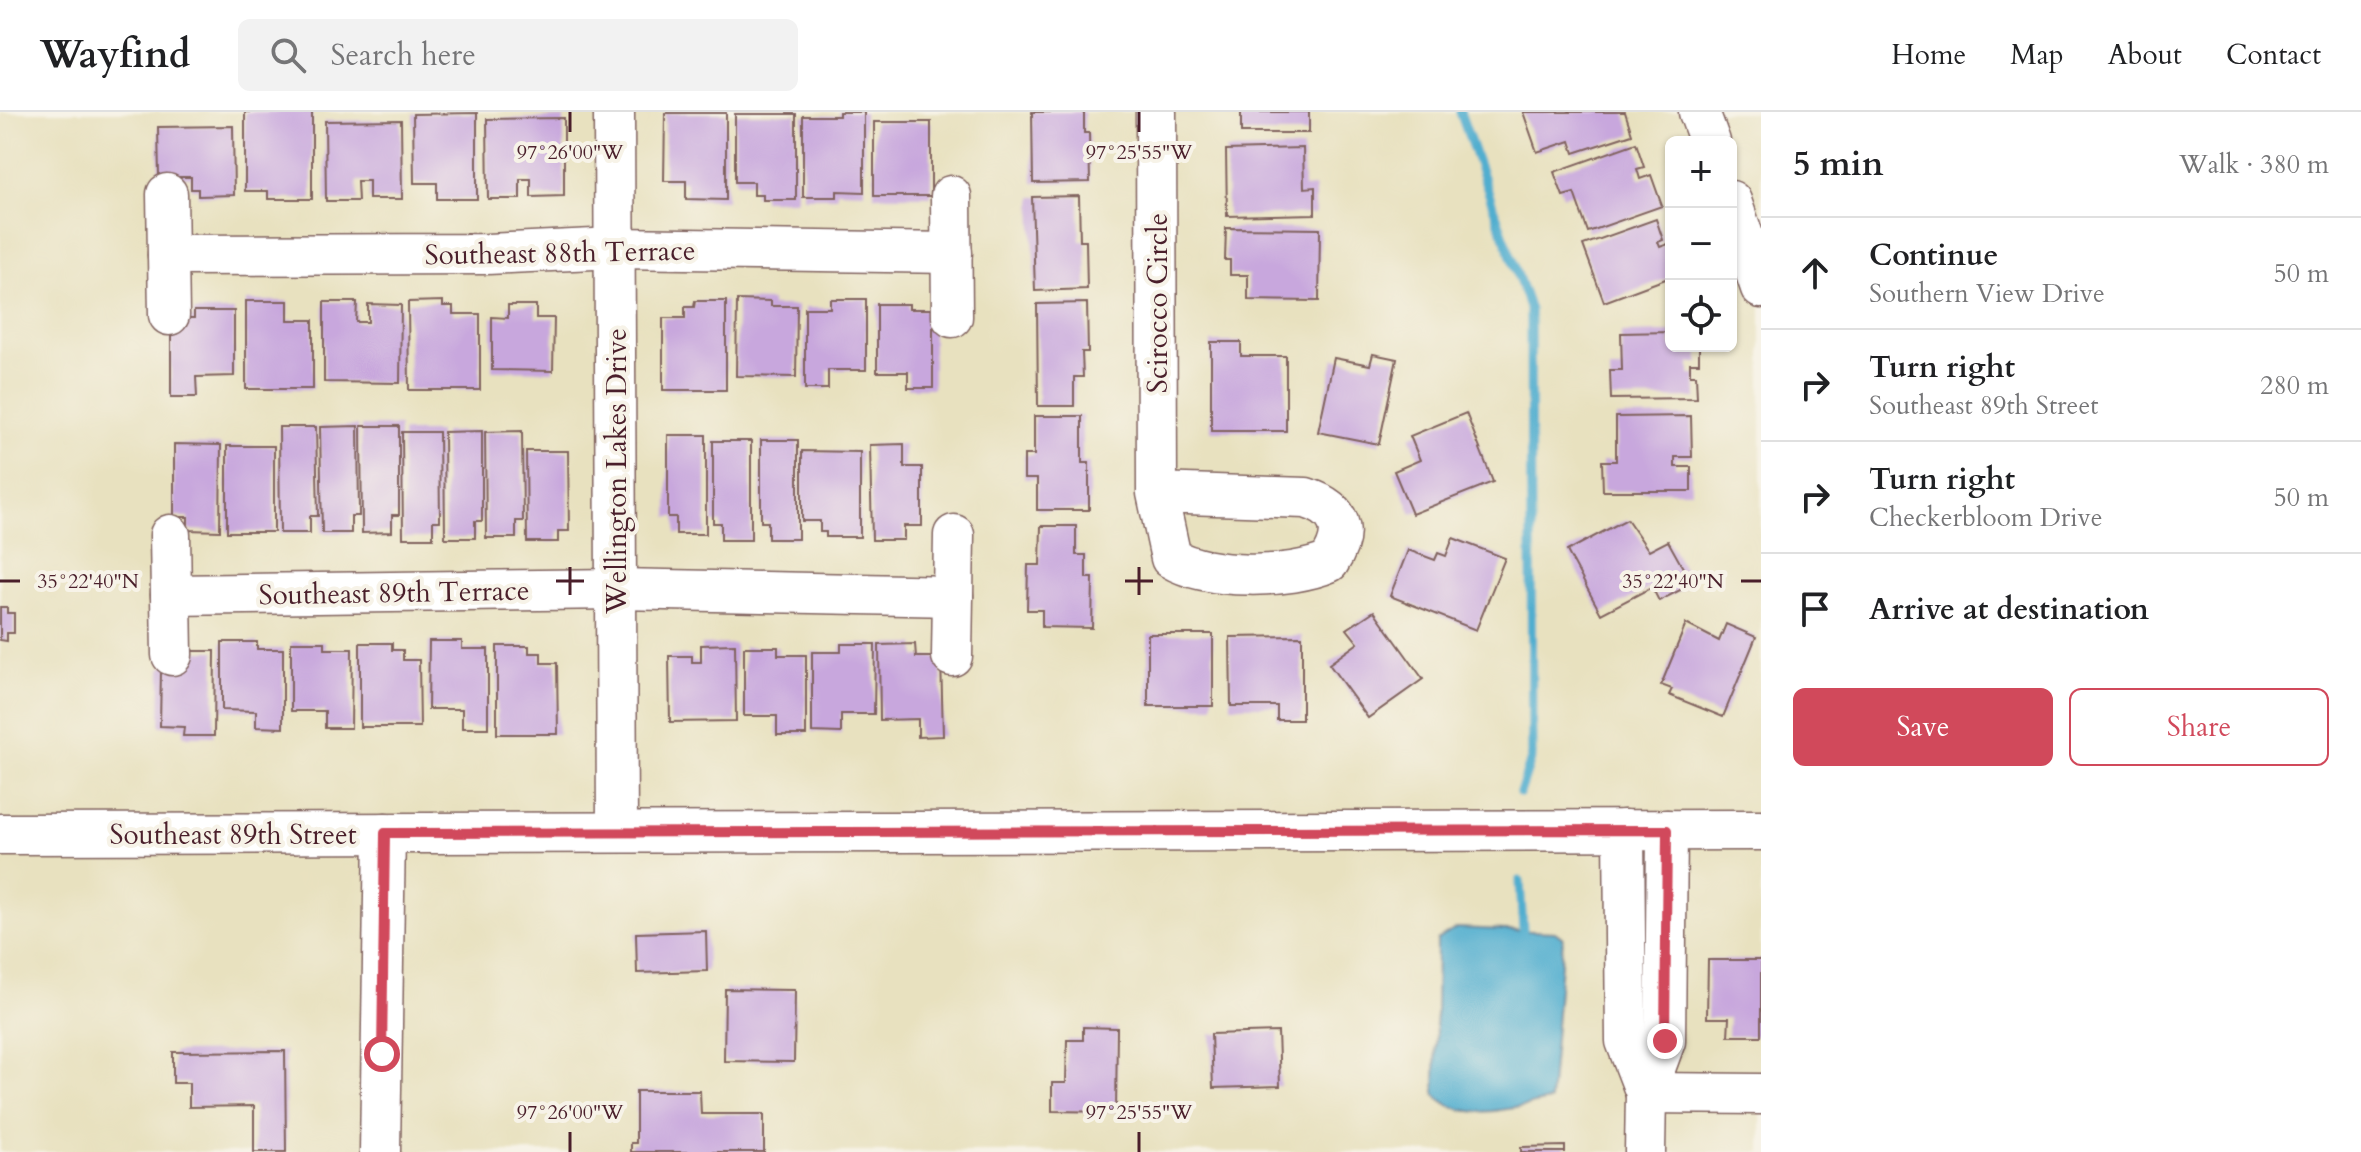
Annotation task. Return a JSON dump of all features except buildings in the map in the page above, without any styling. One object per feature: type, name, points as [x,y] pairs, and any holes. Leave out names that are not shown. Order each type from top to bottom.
[{"type":"street","name":"Wellington Lakes Drive","points":[[614,112],[617,831]]},
{"type":"street","name":"Scirocco Circle","points":[[1156,112],[1157,493]]},
{"type":"street","points":[[1699,112],[1708,136]]},
{"type":"street","points":[[1737,199],[1761,193]]},
{"type":"street","points":[[167,194],[169,315]]},
{"type":"street","points":[[951,196],[952,317]]},
{"type":"street","points":[[1733,208],[1761,288]]},
{"type":"street","name":"Southeast 88th Terrace","points":[[168,255],[487,254],[615,248],[952,253]]},
{"type":"street","points":[[170,535],[172,655]]},
{"type":"street","points":[[952,656],[954,535]]},
{"type":"street","name":"Southeast 89th Terrace","points":[[171,595],[618,589],[953,596]]},
{"type":"street","points":[[1624,830],[1626,1041],[1646,1093]]},
{"type":"street","points":[[1645,1152],[1646,1093],[1665,1041],[1667,830]]},
{"type":"street","name":"Southeast 89th Street","points":[[0,834],[1761,830]]},
{"type":"street","points":[[380,1152],[385,833]]},
{"type":"street","points":[[1646,1093],[1761,1094]]},
{"type":"water","points":[[1457,928],[1555,932],[1563,938],[1550,1101],[1505,1110],[1474,1111],[1459,1109],[1435,1094],[1437,940]]},
{"type":"waterway","points":[[1460,112],[1530,310],[1532,756],[1520,793]]},
{"type":"waterway","points":[[1520,881],[1523,930]]},
{"type":"route","points":[[382,1054],[385,833],[1667,830],[1665,1041]]}]
